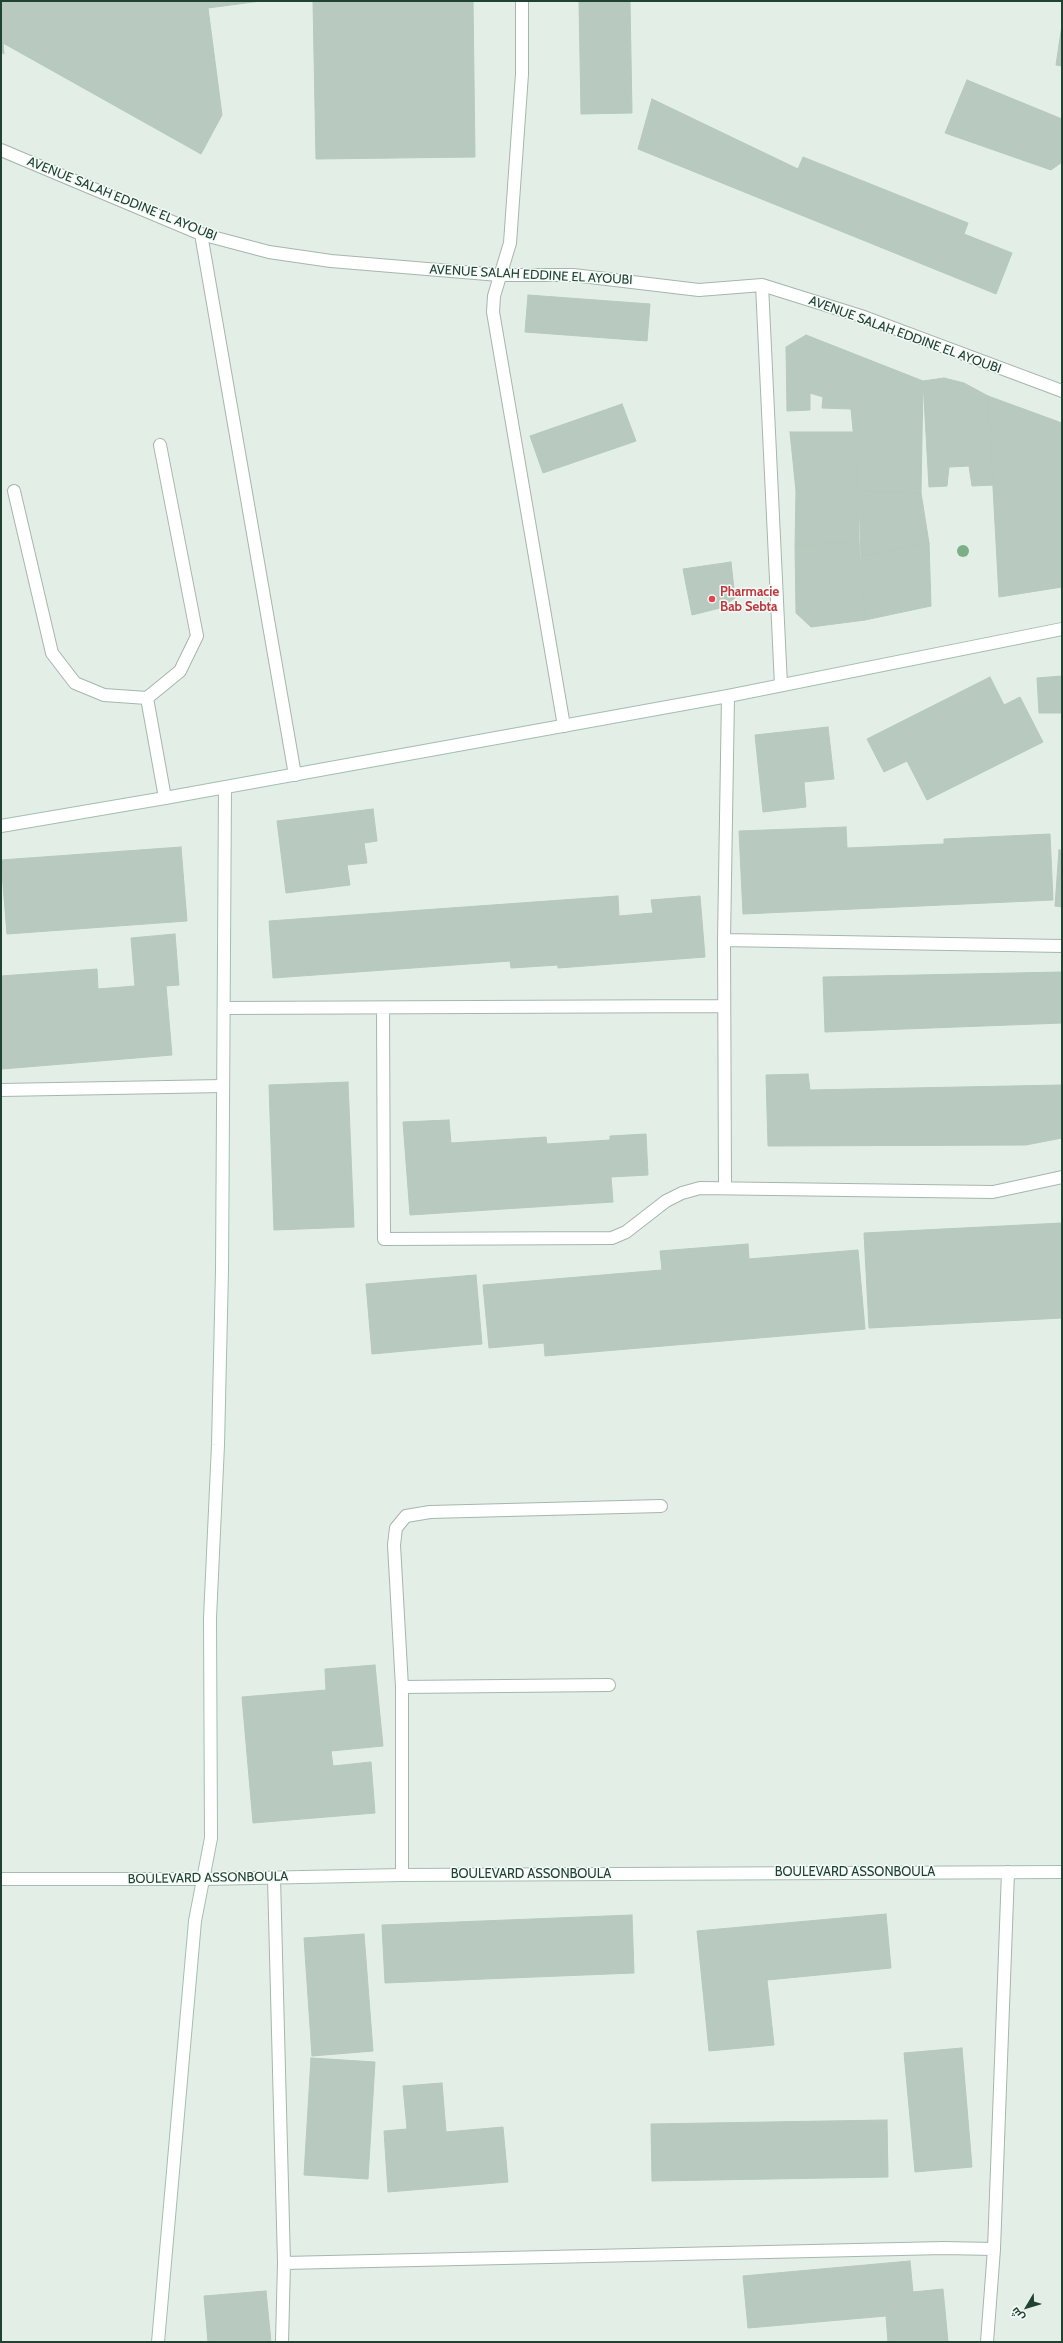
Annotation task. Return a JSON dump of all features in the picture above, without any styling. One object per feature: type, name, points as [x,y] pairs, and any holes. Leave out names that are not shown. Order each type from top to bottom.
[{"type":"street","points":[[522,1],[522,74],[510,243],[499,275],[493,312],[564,726]]},
{"type":"street","name":"AVENUE SALAH EDDINE EL AYOUBI","points":[[1,150],[201,234],[269,252],[331,262],[499,275],[573,275],[699,290],[762,284],[864,317],[1062,391]]},
{"type":"street","points":[[201,234],[295,775]]},
{"type":"street","points":[[762,284],[781,686]]},
{"type":"street","points":[[14,491],[52,653],[74,683],[104,695],[146,698],[180,671],[197,636],[160,445]]},
{"type":"street","points":[[1,826],[225,788],[728,696],[1062,629]]},
{"type":"street","points":[[725,1188],[724,940],[728,696]]},
{"type":"street","points":[[146,698],[165,798]]},
{"type":"street","points":[[158,2342],[194,1921],[204,1879],[211,1838],[210,1618],[218,1437],[224,1008],[225,788]]},
{"type":"street","points":[[724,940],[1062,946]]},
{"type":"street","points":[[224,1008],[383,1009],[724,1006]]},
{"type":"street","points":[[383,1009],[384,1239],[612,1238],[626,1232],[666,1201],[682,1193],[700,1188],[993,1192],[1062,1177]]},
{"type":"street","points":[[1,1090],[223,1086]]},
{"type":"street","points":[[402,1875],[402,1687],[394,1545],[396,1528],[406,1516],[430,1512],[661,1506]]},
{"type":"street","points":[[402,1687],[609,1685]]},
{"type":"street","points":[[987,2342],[994,2249],[1008,1872]]},
{"type":"street","name":"BOULEVARD ASSONBOULA","points":[[1,1879],[204,1879],[402,1875],[1062,1872]]},
{"type":"street","points":[[274,1878],[284,2263],[282,2342]]},
{"type":"street","points":[[284,2263],[944,2248],[994,2249]]},
{"type":"building","points":[[1,1],[261,1],[208,8],[222,115],[201,154],[3,43],[4,54],[1,52]]},
{"type":"building","points":[[313,1],[473,1],[475,157],[316,159]]},
{"type":"building","points":[[579,1],[630,1],[632,113],[581,114]]},
{"type":"building","points":[[1062,25],[1062,66],[1056,65]]},
{"type":"building","points":[[967,80],[1062,119],[1062,162],[1051,170],[945,133]]},
{"type":"building","points":[[652,99],[798,169],[803,157],[968,223],[964,234],[1012,253],[996,294],[638,149]]},
{"type":"building","points":[[528,295],[650,304],[647,341],[525,332]]},
{"type":"building","points":[[806,335],[923,381],[921,493],[859,491],[851,409],[822,408],[823,397],[810,393],[810,410],[787,411],[786,347]]},
{"type":"building","points":[[944,378],[964,383],[988,396],[993,485],[972,486],[969,466],[949,467],[947,486],[929,487],[923,381]]},
{"type":"building","points":[[988,396],[1062,423],[1062,587],[999,597]]},
{"type":"building","points":[[622,404],[636,441],[543,473],[530,436]]},
{"type":"building","points":[[790,432],[853,432],[859,491],[796,491]]},
{"type":"building","points":[[796,491],[859,491],[859,541],[795,546]]},
{"type":"building","points":[[859,491],[921,493],[929,543],[861,556]]},
{"type":"building","points":[[859,541],[865,620],[811,627],[796,613],[795,546]]},
{"type":"building","points":[[929,543],[931,606],[865,620],[861,556]]},
{"type":"building","points":[[731,562],[735,598],[720,608],[692,615],[683,569]]},
{"type":"building","points":[[1062,676],[1062,713],[1039,713],[1037,678]]},
{"type":"building","points":[[990,677],[1004,705],[1020,697],[1043,742],[927,800],[907,761],[884,772],[867,739]]},
{"type":"building","points":[[828,727],[834,779],[804,782],[806,807],[763,812],[755,735]]},
{"type":"building","points":[[373,809],[377,841],[364,843],[367,863],[347,865],[350,885],[286,893],[277,821]]},
{"type":"building","points":[[846,827],[847,848],[944,844],[944,839],[1050,834],[1053,900],[743,914],[739,831]]},
{"type":"building","points":[[181,847],[187,921],[7,934],[1,860]]},
{"type":"building","points":[[1059,850],[1062,850],[1062,907],[1055,906]]},
{"type":"building","points":[[618,896],[619,916],[653,913],[651,900],[700,896],[705,957],[558,968],[558,965],[511,968],[510,961],[273,978],[269,921]]},
{"type":"building","points":[[175,934],[179,985],[166,986],[172,1055],[2,1069],[1,976],[97,969],[98,989],[135,986],[131,938]]},
{"type":"building","points":[[1062,972],[1062,1023],[825,1032],[823,977]]},
{"type":"building","points":[[808,1074],[810,1090],[1062,1085],[1062,1138],[1026,1145],[768,1146],[766,1075]]},
{"type":"building","points":[[348,1082],[354,1227],[274,1230],[269,1085]]},
{"type":"building","points":[[449,1120],[451,1143],[546,1137],[547,1144],[610,1140],[610,1136],[646,1134],[648,1175],[611,1177],[613,1202],[410,1215],[403,1122]]},
{"type":"building","points":[[1062,1223],[1062,1318],[869,1328],[864,1233]]},
{"type":"building","points":[[748,1244],[749,1259],[858,1250],[865,1329],[545,1356],[544,1343],[489,1348],[483,1285],[662,1270],[660,1251]]},
{"type":"building","points":[[476,1275],[482,1344],[372,1354],[366,1284]]},
{"type":"building","points":[[375,1665],[383,1746],[331,1751],[333,1766],[371,1762],[375,1813],[253,1823],[242,1697],[326,1690],[325,1669]]},
{"type":"building","points":[[886,1914],[891,1968],[767,1980],[774,2045],[709,2051],[697,1931]]},
{"type":"building","points":[[632,1915],[634,1973],[385,1983],[382,1925]]},
{"type":"building","points":[[364,1934],[373,2051],[312,2056],[304,1938]]},
{"type":"building","points":[[962,2048],[972,2167],[915,2172],[904,2053]]},
{"type":"building","points":[[311,2058],[375,2062],[368,2179],[304,2175]]},
{"type":"building","points":[[442,2083],[446,2132],[503,2127],[508,2182],[388,2192],[384,2131],[407,2129],[403,2086]]},
{"type":"building","points":[[887,2120],[888,2177],[652,2181],[651,2124]]},
{"type":"building","points":[[910,2261],[913,2292],[943,2289],[948,2342],[888,2342],[886,2316],[748,2328],[743,2276]]},
{"type":"building","points":[[266,2291],[271,2342],[208,2342],[204,2296]]},
{"type":"place","name":"Pharmacie Bab Sebta","points":[[712,599]]}]
